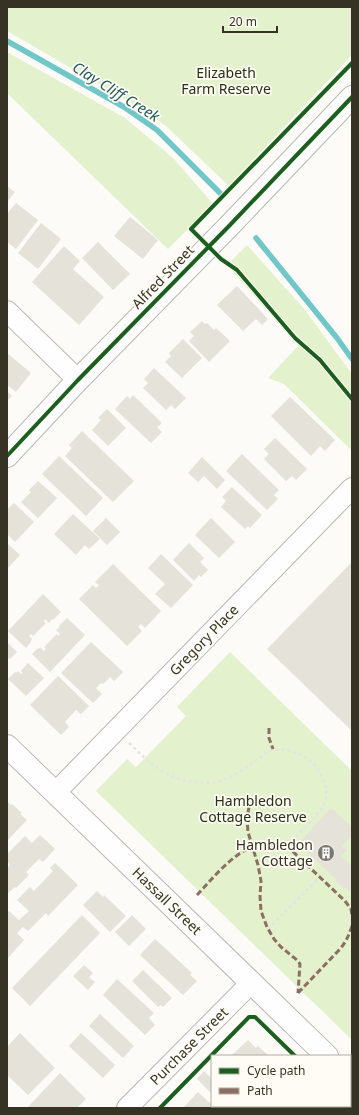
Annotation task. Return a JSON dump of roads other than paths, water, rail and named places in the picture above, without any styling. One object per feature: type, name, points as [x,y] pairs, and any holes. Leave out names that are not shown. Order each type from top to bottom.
[{"type":"street","name":"Alfred Street","points":[[7,456],[78,380],[230,225],[352,97]]},
{"type":"street","points":[[7,311],[78,380]]},
{"type":"street","name":"Gregory Place","points":[[55,793],[352,488]]},
{"type":"street","name":"Hassall Street","points":[[7,746],[326,1055]]},
{"type":"street","name":"Purchase Street","points":[[127,1108],[251,983]]},
{"type":"waterway","name":"Clay Cliff Creek","points":[[7,41],[124,107],[157,130],[220,193]]},
{"type":"waterway","name":"Clay Cliff Creek","points":[[256,238],[337,338],[352,359]]},
{"type":"place","name":"Hambledon Cottage","points":[[326,853]]},
{"type":"park label","name":"Elizabeth Farm Reserve","points":[[226,82]]},
{"type":"park label","name":"Hambledon Cottage Reserve","points":[[253,810]]}]
